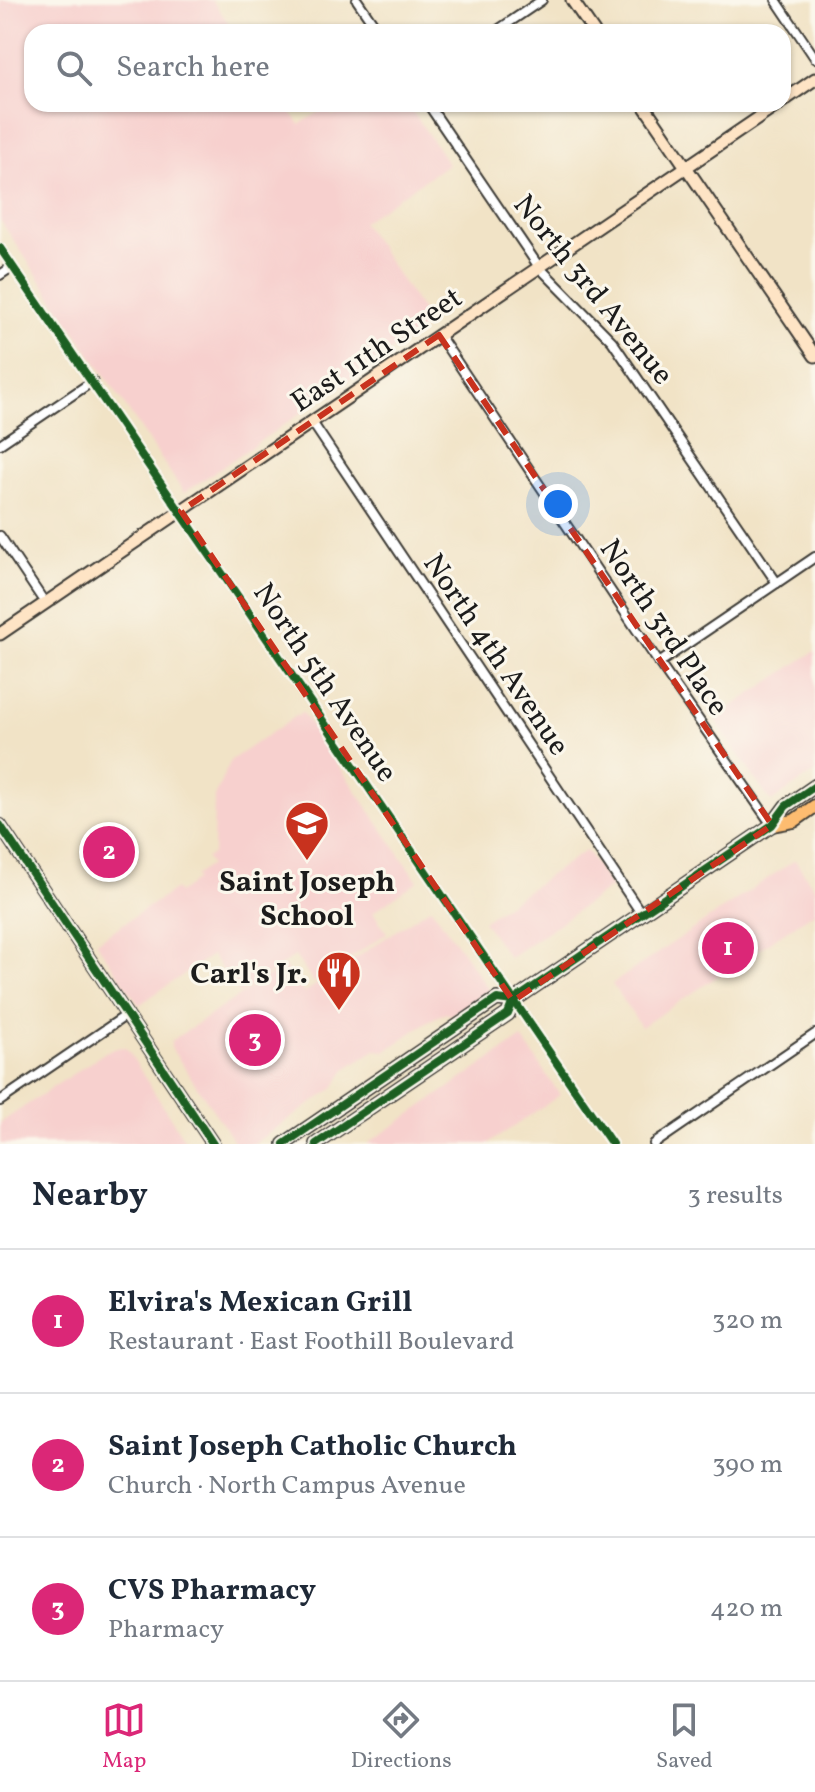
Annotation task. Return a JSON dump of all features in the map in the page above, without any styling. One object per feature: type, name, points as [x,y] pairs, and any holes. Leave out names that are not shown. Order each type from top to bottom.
[{"type":"main road","points":[[316,1144],[508,1014],[513,1001],[772,825],[786,806],[815,786]]},
{"type":"main road","points":[[772,825],[794,821],[815,806]]},
{"type":"main road","points":[[284,1144],[497,999],[513,1001]]},
{"type":"street","points":[[357,0],[374,24]]},
{"type":"street","points":[[507,24],[542,0]]},
{"type":"street","points":[[572,0],[588,24]]},
{"type":"street","points":[[776,0],[815,58]]},
{"type":"street","name":"East 11th Street","points":[[791,95],[815,79]]},
{"type":"street","name":"North 3rd Avenue","points":[[433,112],[539,267],[612,341],[777,583]]},
{"type":"street","points":[[648,112],[815,356]]},
{"type":"street","name":"East 11th Street","points":[[0,634],[766,112]]},
{"type":"street","name":"North 5th Avenue","points":[[0,248],[612,1144]]},
{"type":"street","points":[[0,275],[12,267]]},
{"type":"street","name":"North 3rd Place","points":[[439,335],[659,663],[772,825]]},
{"type":"street","points":[[0,444],[93,381]]},
{"type":"street","name":"North 4th Avenue","points":[[312,422],[641,913]]},
{"type":"street","points":[[0,536],[45,603]]},
{"type":"street","points":[[659,663],[815,557]]},
{"type":"street","points":[[0,825],[213,1144]]},
{"type":"street","points":[[0,1101],[128,1014]]},
{"type":"street","points":[[654,1144],[815,1034]]},
{"type":"highlighted area","points":[[439,335],[772,825],[513,1001],[181,511]]},
{"type":"shaded area","points":[[0,0],[212,0],[229,24],[24,24],[24,112],[291,112],[300,124],[319,112],[330,112],[333,116],[339,112],[413,112],[448,164],[362,222],[431,324],[184,493],[0,220]]},
{"type":"shaded area","points":[[815,651],[815,772],[771,802],[716,722],[718,716]]},
{"type":"shaded area","name":"Saint Joseph School","points":[[302,712],[418,881],[373,912],[387,933],[314,983],[295,956],[239,994],[212,955],[139,1005],[96,942],[175,889],[178,893],[210,865],[206,858],[213,854],[214,797],[231,760]]},
{"type":"shaded area","points":[[586,850],[611,887],[509,958],[483,921]]},
{"type":"shaded area","points":[[795,860],[815,889],[815,912],[641,1027],[612,984]]},
{"type":"shaded area","points":[[431,907],[489,990],[451,1015],[445,1013],[428,1021],[386,1051],[375,1050],[347,1068],[333,1089],[253,1144],[236,1144],[171,1048],[171,1041],[284,966],[304,993]]},
{"type":"shaded area","points":[[522,1038],[560,1095],[488,1144],[367,1144]]},
{"type":"shaded area","points":[[121,1047],[127,1049],[187,1144],[0,1144],[0,1123],[107,1051]]},
{"type":"cycle path","points":[[0,248],[612,1144]]},
{"type":"cycle path","points":[[316,1144],[508,1014],[513,1001],[772,825],[786,806],[815,786]]},
{"type":"cycle path","points":[[0,825],[213,1144]]},
{"type":"cycle path","points":[[284,1144],[497,999],[513,1001]]},
{"type":"place","name":"Saint Joseph Catholic Church","points":[[109,852]]},
{"type":"place","name":"Saint Joseph School","points":[[307,862]]},
{"type":"place","name":"Elvira's Mexican Grill","points":[[728,948]]},
{"type":"place","name":"Carl's Jr.","points":[[339,1012]]},
{"type":"place","name":"CVS Pharmacy","points":[[255,1040]]}]
